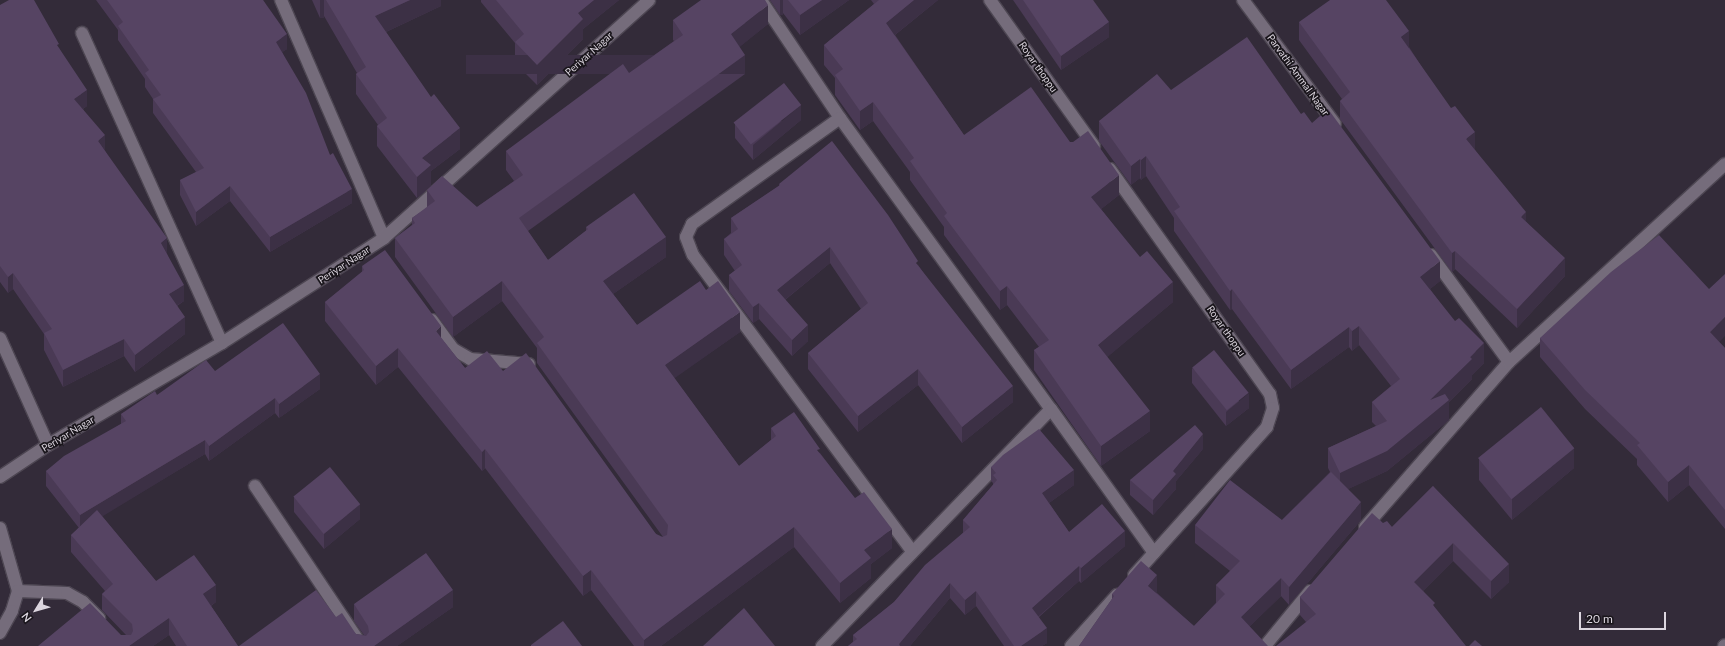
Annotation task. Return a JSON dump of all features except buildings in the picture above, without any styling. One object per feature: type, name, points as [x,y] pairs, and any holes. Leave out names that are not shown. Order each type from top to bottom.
[{"type":"street","points":[[281,0],[385,256]]},
{"type":"street","name":"Periyar Nagar","points":[[0,477],[48,445],[222,343],[380,241],[649,0]]},
{"type":"street","points":[[761,0],[840,118],[1154,553]]},
{"type":"street","name":"Royar thoppu","points":[[990,0],[1270,394],[1274,408],[1267,427],[1071,646]]},
{"type":"street","name":"Parvathi Ammal Nagar","points":[[1243,0],[1341,133]]},
{"type":"street","points":[[82,32],[222,343]]},
{"type":"street","points":[[840,118],[694,223],[686,237],[693,255],[912,551]]},
{"type":"street","points":[[1355,539],[1510,362],[1725,164]]},
{"type":"street","points":[[1425,248],[1510,362]]},
{"type":"street","points":[[426,312],[453,348],[470,359],[528,364],[538,377]]},
{"type":"street","points":[[0,338],[48,445]]},
{"type":"street","points":[[822,646],[912,551],[1051,409]]},
{"type":"street","points":[[255,486],[362,646]]},
{"type":"street","points":[[0,528],[18,591],[12,611],[0,633]]},
{"type":"street","points":[[1265,646],[1318,580]]},
{"type":"street","points":[[18,591],[67,593],[83,602],[108,628]]}]
